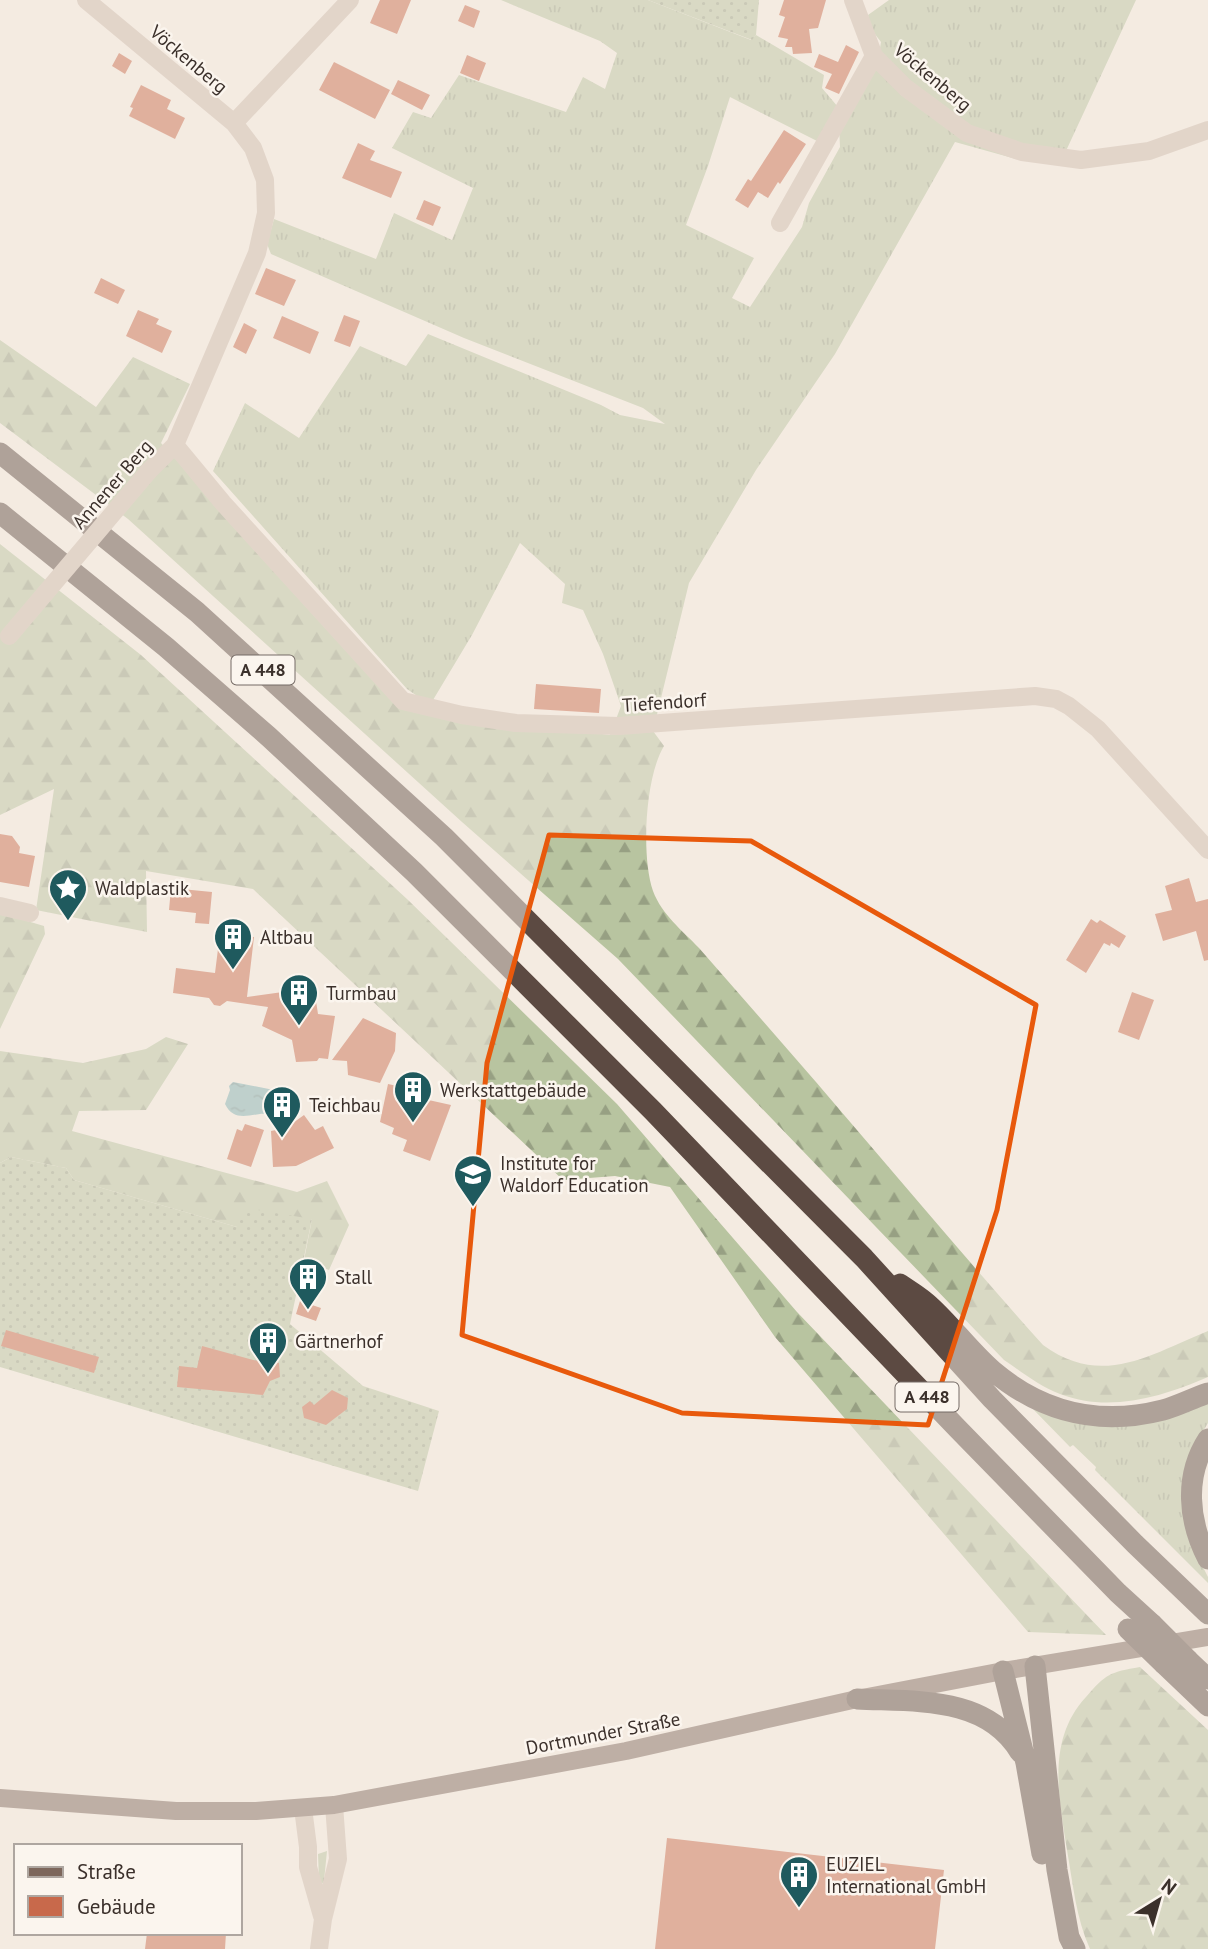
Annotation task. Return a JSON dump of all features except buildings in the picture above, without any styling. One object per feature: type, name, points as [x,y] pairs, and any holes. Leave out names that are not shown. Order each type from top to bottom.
[{"type":"highway","name":"A 448","points":[[0,453],[197,612],[444,837],[864,1258],[992,1399],[1208,1614]]},
{"type":"highway","name":"A 448","points":[[0,513],[166,647],[269,737],[414,872],[653,1111],[1118,1593],[1208,1679]]},
{"type":"highway","points":[[864,1258],[928,1304],[993,1370],[1018,1389],[1047,1405],[1083,1416],[1118,1418],[1164,1410],[1208,1393]]},
{"type":"highway","points":[[1208,1439],[1201,1450],[1193,1474],[1191,1502],[1197,1538],[1208,1559]]},
{"type":"highway","points":[[1118,1593],[1128,1629],[1208,1706]]},
{"type":"highway","points":[[1035,1666],[1057,1870],[1069,1937],[1075,1949]]},
{"type":"highway","points":[[1003,1671],[1026,1763],[1057,1936],[1062,1949]]},
{"type":"highway","points":[[857,1699],[933,1702],[965,1708],[1006,1733],[1026,1763]]},
{"type":"main road","name":"Dortmunder Straße","points":[[0,1798],[176,1811],[256,1811],[334,1805],[626,1751],[857,1699],[1003,1671],[1208,1637]]},
{"type":"street","name":"Vöckenberg","points":[[86,0],[234,123],[253,148],[265,180],[266,213],[257,253]]},
{"type":"street","points":[[234,123],[350,0]]},
{"type":"street","name":"Vöckenberg","points":[[853,0],[874,56],[906,88],[967,133],[1023,152],[1081,160],[1149,151],[1208,130]]},
{"type":"street","name":"Vöckenberg","points":[[779,223],[874,56]]},
{"type":"street","name":"Annener Berg","points":[[4,641],[175,444],[257,253]]},
{"type":"street","name":"Tiefendorf","points":[[175,444],[266,551],[403,701],[462,715],[516,723],[620,726],[1035,696],[1056,699],[1098,729],[1143,782],[1208,850]]},
{"type":"street","points":[[0,906],[30,913]]},
{"type":"street","points":[[319,1949],[323,1919],[338,1859],[334,1805]]},
{"type":"street","points":[[303,1808],[308,1847],[307,1867],[323,1919]]},
{"type":"highlighted area","points":[[549,835],[751,841],[1036,1005],[997,1210],[928,1425],[682,1413],[462,1335],[487,1063]]},
{"type":"green space","points":[[501,0],[648,0],[751,40],[756,35],[824,75],[822,88],[838,107],[819,142],[730,97],[686,225],[754,258],[732,298],[750,307],[802,227],[809,203],[840,147],[839,126],[877,66],[881,42],[871,29],[868,15],[889,0],[1136,0],[1065,153],[1016,159],[955,142],[835,354],[756,470],[689,583],[653,731],[610,735],[621,706],[603,654],[583,610],[562,603],[565,584],[520,543],[472,635],[430,705],[407,689],[213,471],[245,403],[299,438],[360,346],[406,366],[428,334],[620,415],[665,424],[643,408],[464,338],[271,254],[267,244],[274,219],[376,259],[394,213],[452,240],[473,188],[392,148],[413,112],[431,118],[459,75],[566,112],[583,77],[605,89],[617,53],[600,41]]},
{"type":"green space","points":[[648,0],[759,0],[756,35],[752,40]]},
{"type":"green space","points":[[0,340],[96,407],[133,357],[190,384],[161,443],[408,709],[610,735],[653,731],[664,746],[649,797],[647,858],[653,891],[667,915],[762,1020],[1043,1345],[1065,1358],[1106,1366],[1145,1357],[1208,1331],[1208,1377],[1154,1396],[1097,1402],[1079,1400],[1052,1391],[1004,1360],[618,959],[462,822],[128,519],[0,423]]},
{"type":"green space","points":[[0,544],[141,655],[407,899],[617,1104],[797,1312],[1106,1635],[1028,1632],[775,1337],[670,1187],[615,1176],[563,1180],[253,889],[146,871],[147,932],[36,910],[54,789],[0,815]]},
{"type":"green space","points":[[0,913],[44,926],[45,934],[0,1029]]},
{"type":"green space","points":[[166,1037],[188,1044],[146,1110],[79,1111],[72,1131],[297,1192],[327,1181],[349,1225],[329,1270],[304,1260],[312,1219],[237,1227],[74,1180],[66,1168],[11,1157],[0,1163],[0,1051],[83,1063],[146,1049]]},
{"type":"green space","points":[[11,1157],[66,1168],[74,1180],[237,1227],[245,1208],[312,1219],[290,1324],[363,1386],[439,1411],[418,1491],[0,1367],[0,1163]]},
{"type":"green space","points":[[1208,1400],[1208,1423],[1202,1433],[1202,1565],[1208,1583],[1095,1470],[1096,1467],[1073,1445],[1070,1447],[1031,1407],[1048,1412]]},
{"type":"green space","points":[[1140,1667],[1208,1730],[1208,1949],[1090,1949],[1078,1913],[1059,1790],[1060,1751],[1073,1714],[1099,1683],[1115,1673]]},
{"type":"green space","points":[[327,1851],[322,1884],[319,1880],[318,1854]]},
{"type":"water","points":[[233,1082],[279,1091],[286,1106],[282,1118],[262,1114],[240,1116],[232,1113],[225,1104],[229,1086]]},
{"type":"place","name":"Waldplastik","points":[[68,922]]},
{"type":"place","name":"Altbau","points":[[233,971]]},
{"type":"place","name":"Turmbau","points":[[299,1027]]},
{"type":"place","name":"Werkstattgebäude","points":[[413,1124]]},
{"type":"place","name":"Teichbau","points":[[282,1139]]},
{"type":"place","name":"Institute for Waldorf Education","points":[[473,1208]]},
{"type":"place","name":"Stall","points":[[308,1311]]},
{"type":"place","name":"Gärtnerhof","points":[[268,1375]]},
{"type":"place","name":"EUZIEL International GmbH","points":[[799,1909]]}]
